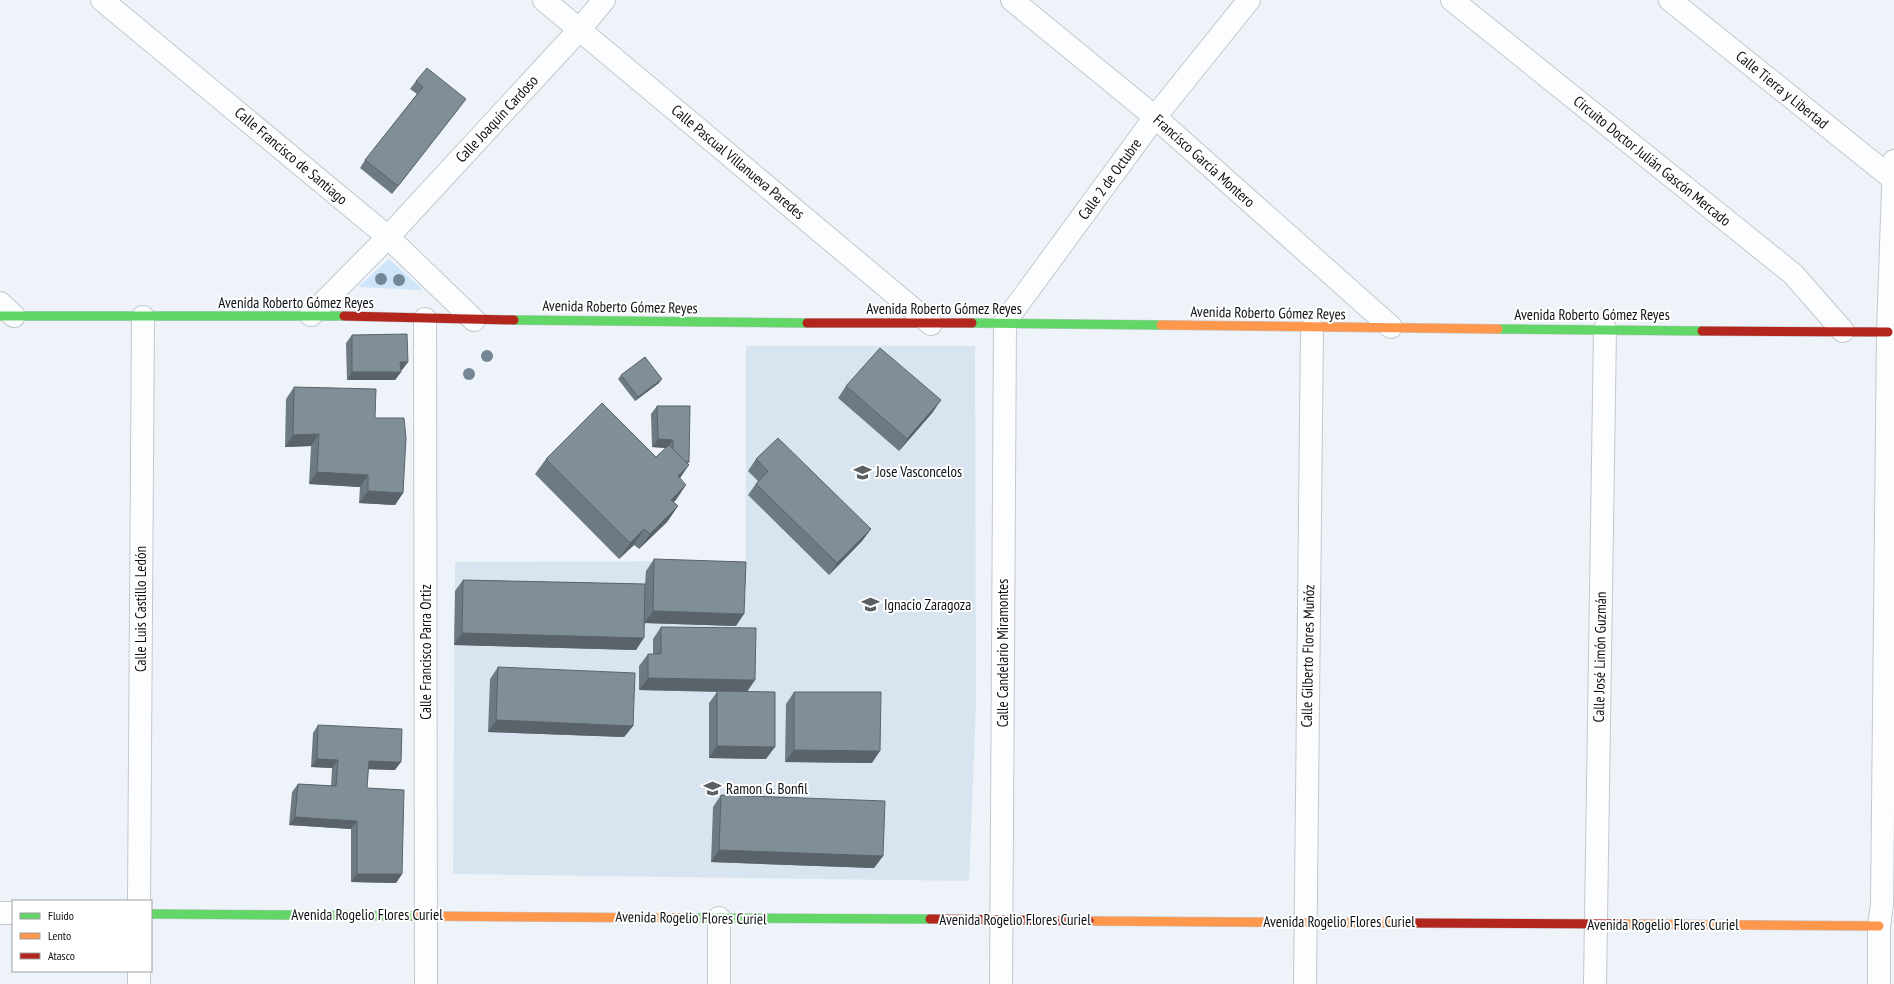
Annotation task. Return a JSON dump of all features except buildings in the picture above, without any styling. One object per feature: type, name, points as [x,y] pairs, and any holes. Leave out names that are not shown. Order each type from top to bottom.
[{"type":"street","name":"Calle Francisco de Santiago","points":[[102,0],[388,237],[474,320]]},
{"type":"street","name":"Calle Pascual Villanueva Paredes","points":[[544,0],[931,324]]},
{"type":"street","name":"Calle Joaquín Cardoso","points":[[312,315],[388,237],[580,29],[604,0]]},
{"type":"street","name":"Francisco García Montero","points":[[1012,0],[1155,117],[1391,328]]},
{"type":"street","name":"Calle 2 de Octubre","points":[[1005,322],[1155,117],[1249,0]]},
{"type":"street","name":"Circuito Doctor Julián Gascón Mercado","points":[[1452,0],[1793,274],[1843,331]]},
{"type":"street","name":"Calle Tierra y Libertad","points":[[1670,0],[1894,170]]},
{"type":"street","points":[[1879,984],[1879,926],[1882,904],[1888,332],[1894,170]]},
{"type":"street","name":"Avenida Roberto Gómez Reyes","points":[[4,312],[144,317],[312,315],[474,320],[931,324],[1005,322],[1312,328],[1888,332]]},
{"type":"street","name":"Calle Luis Castillo Ledón","points":[[139,900],[144,317]]},
{"type":"street","name":"Calle Francisco Parra Ortiz","points":[[425,319],[426,984]]},
{"type":"street","name":"Calle Candelario Miramontes","points":[[1001,984],[1005,322]]},
{"type":"street","name":"Calle Gilberto Flores Muñóz","points":[[1305,984],[1312,328]]},
{"type":"street","name":"Calle José Limón Guzmán","points":[[1595,984],[1605,329]]},
{"type":"street","points":[[0,913],[12,913]]},
{"type":"street","name":"Avenida Rogelio Flores Curiel","points":[[152,914],[1879,926]]},
{"type":"street","points":[[718,984],[719,918]]},
{"type":"street","points":[[139,972],[139,984]]},
{"type":"shaded area","points":[[389,259],[423,290],[358,287]]},
{"type":"shaded area","name":"Ramon G. Bonfil","points":[[746,346],[975,346],[976,704],[969,881],[453,874],[455,562],[746,561]]},
{"type":"traffic: fast","points":[[0,316],[344,316]]},
{"type":"traffic: fast","points":[[514,320],[807,323]]},
{"type":"traffic: fast","points":[[972,323],[1161,325]]},
{"type":"traffic: fast","points":[[1498,329],[1702,331]]},
{"type":"traffic: fast","points":[[152,914],[416,916]]},
{"type":"traffic: fast","points":[[683,918],[930,919]]},
{"type":"traffic: slow","points":[[1161,325],[1498,329]]},
{"type":"traffic: slow","points":[[416,916],[683,918]]},
{"type":"traffic: slow","points":[[1089,921],[1410,923]]},
{"type":"traffic: slow","points":[[1624,924],[1879,926]]},
{"type":"traffic: jam","points":[[344,316],[514,320]]},
{"type":"traffic: jam","points":[[807,323],[972,323]]},
{"type":"traffic: jam","points":[[1702,331],[1888,332]]},
{"type":"traffic: jam","points":[[930,919],[1089,921]]},
{"type":"traffic: jam","points":[[1410,923],[1624,924]]},
{"type":"place","name":"Jose Vasconcelos","points":[[863,472]]},
{"type":"place","name":"Ignacio Zaragoza","points":[[871,605]]},
{"type":"place","name":"Ramon G. Bonfil","points":[[713,789]]}]
